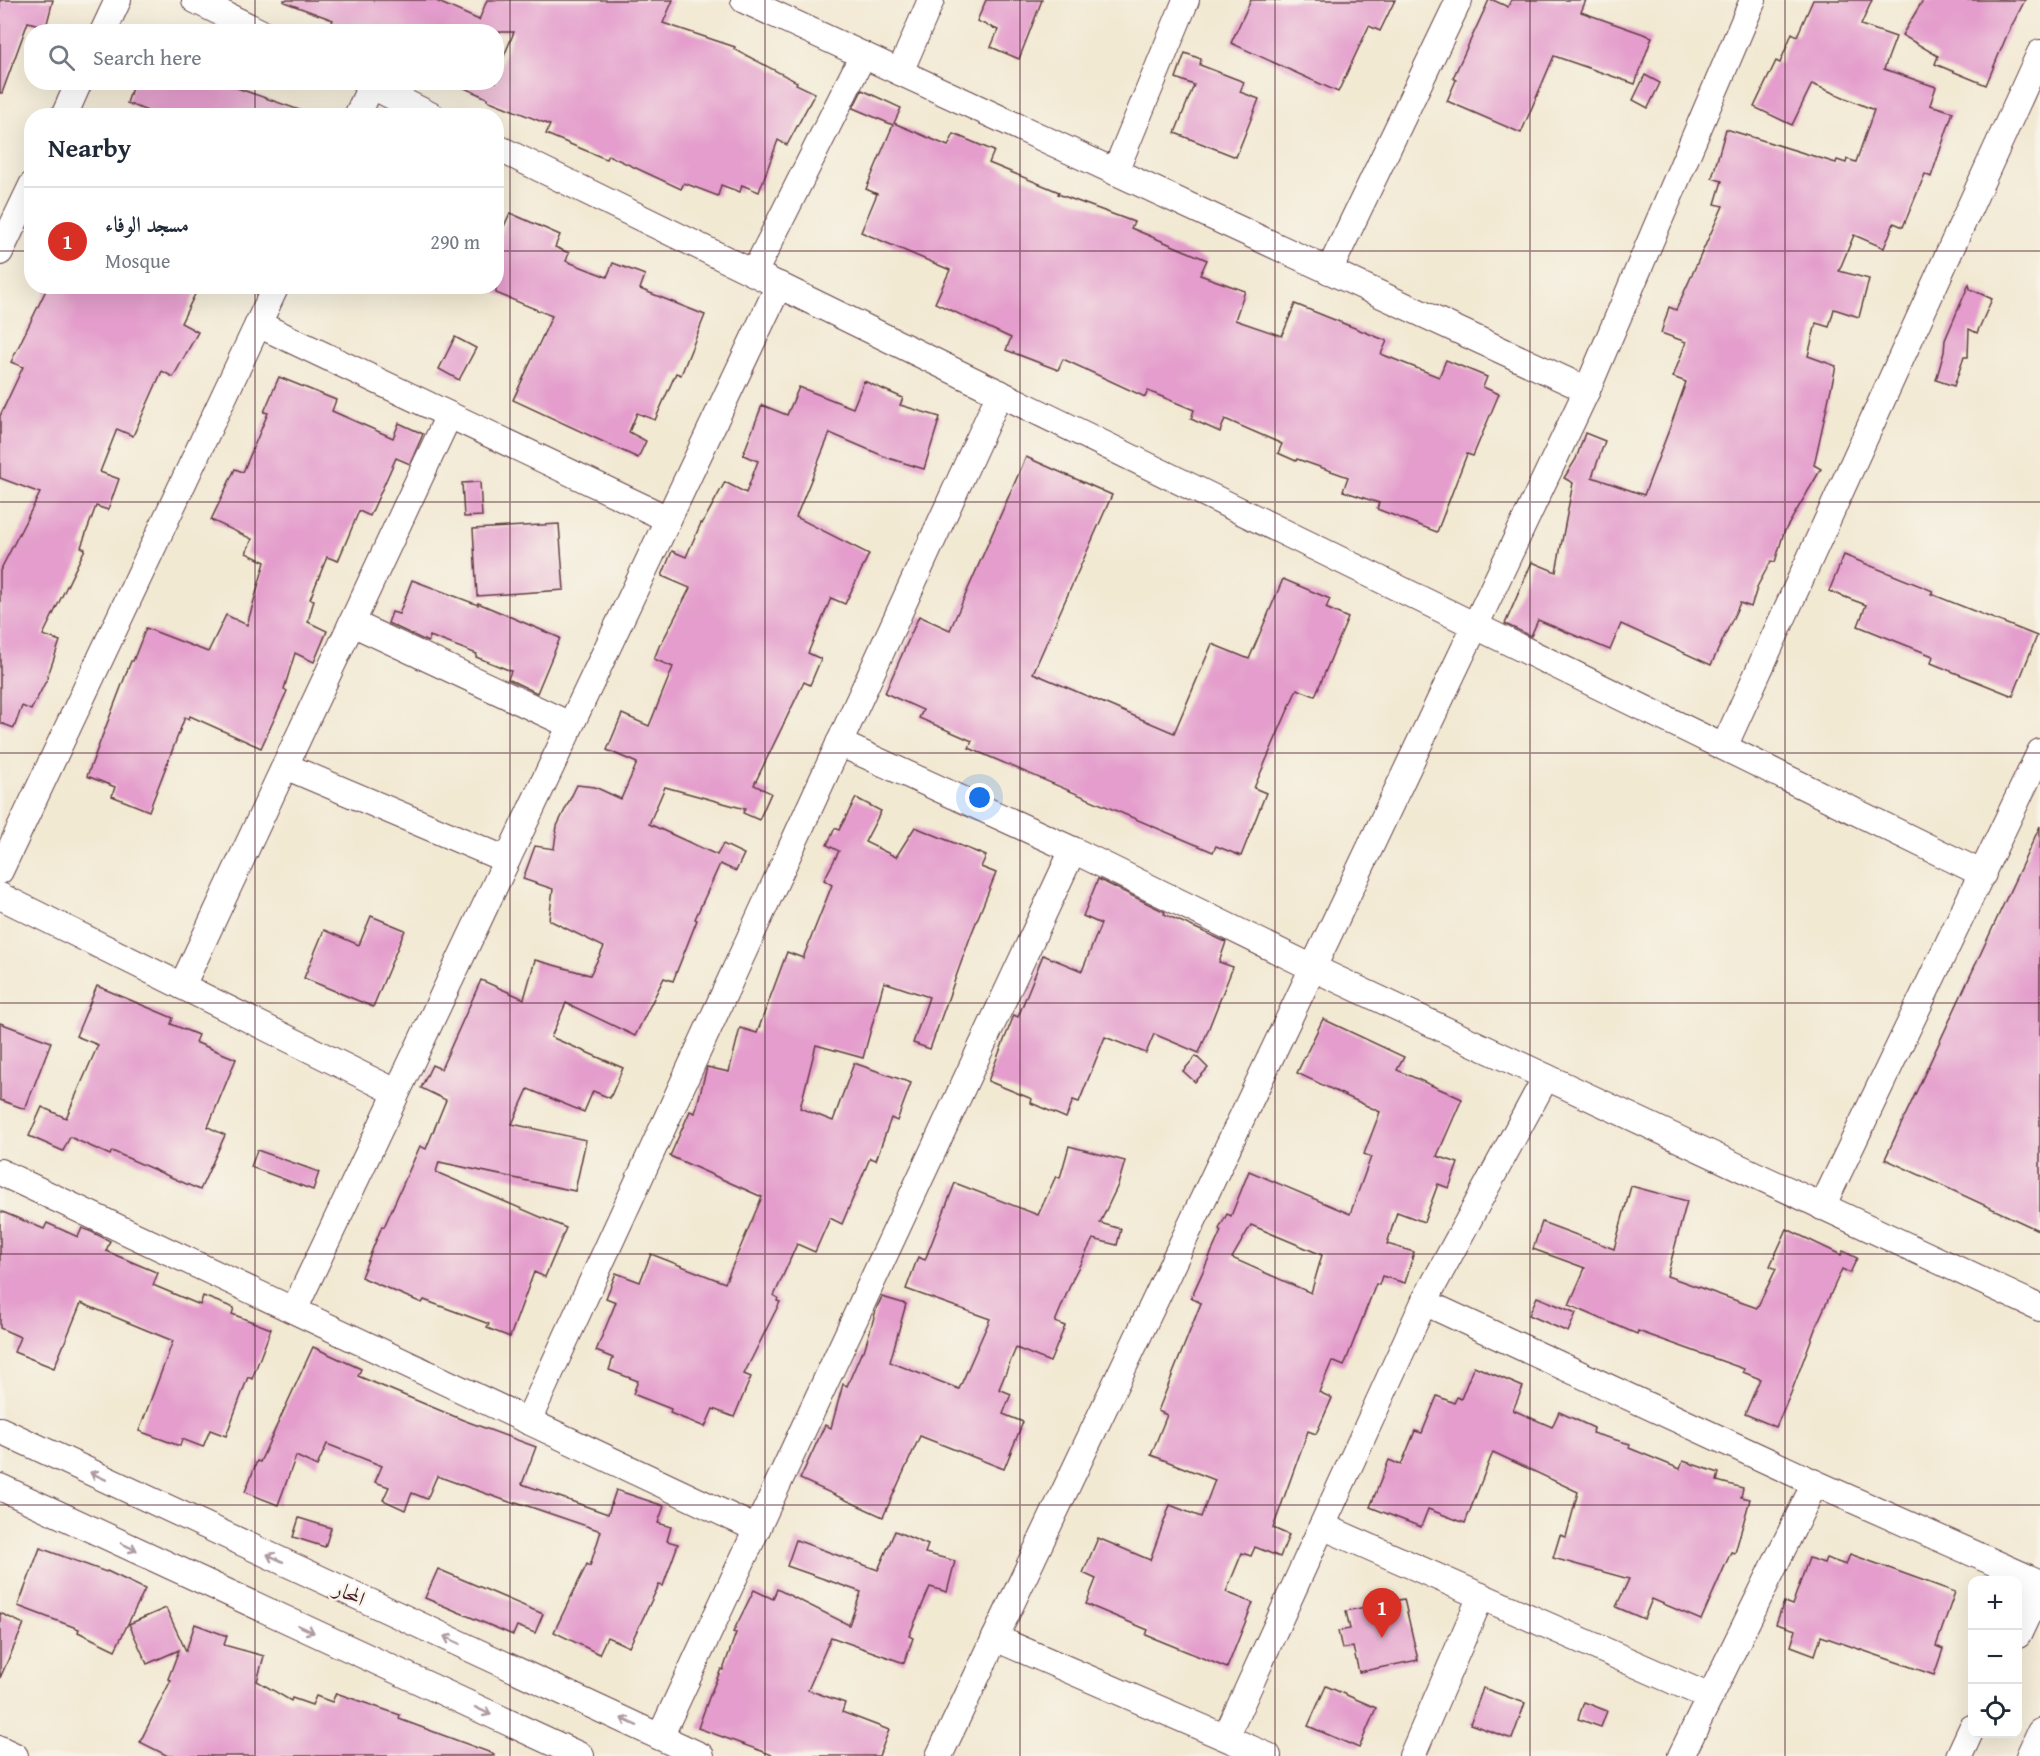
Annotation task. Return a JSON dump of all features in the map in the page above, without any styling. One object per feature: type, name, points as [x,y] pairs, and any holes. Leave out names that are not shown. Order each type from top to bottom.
[{"type":"street","points":[[107,24],[118,0]]},
{"type":"street","points":[[195,0],[244,24]]},
{"type":"street","points":[[900,72],[931,0]]},
{"type":"street","points":[[1115,172],[1186,0]]},
{"type":"street","points":[[1329,271],[1459,0]]},
{"type":"street","points":[[939,1756],[1587,390],[1753,0]]},
{"type":"street","points":[[752,2],[1587,390]]},
{"type":"street","points":[[1724,747],[2040,53]]},
{"type":"street","points":[[754,273],[863,55]]},
{"type":"street","points":[[68,108],[75,90]]},
{"type":"street","points":[[360,108],[365,90]]},
{"type":"street","points":[[379,90],[416,108]]},
{"type":"street","points":[[504,151],[1983,874]]},
{"type":"street","points":[[0,252],[24,202]]},
{"type":"street","points":[[294,1310],[778,285]]},
{"type":"street","points":[[0,871],[272,294]]},
{"type":"street","points":[[258,324],[668,519]]},
{"type":"street","points":[[528,1421],[1000,393]]},
{"type":"street","points":[[182,986],[449,415]]},
{"type":"street","points":[[352,623],[570,725]]},
{"type":"street","points":[[839,743],[1073,850],[1313,968],[2040,1308]]},
{"type":"street","points":[[1822,1207],[2040,752]]},
{"type":"street","points":[[285,766],[507,860]]},
{"type":"street","points":[[660,1737],[1073,850]]},
{"type":"street","points":[[0,896],[396,1092]]},
{"type":"street","points":[[1226,1737],[1424,1302],[1546,1077]]},
{"type":"street","points":[[0,1172],[757,1529]]},
{"type":"street","points":[[1424,1302],[1815,1483],[2040,1582]]},
{"type":"street","name":"المحار","points":[[0,1430],[701,1756]]},
{"type":"street","points":[[1681,1756],[1815,1483]]},
{"type":"street","points":[[0,1487],[581,1756]]},
{"type":"street","points":[[1322,1526],[1710,1697]]},
{"type":"street","points":[[2020,1630],[2040,1588]]},
{"type":"street","points":[[1412,1756],[1481,1596]]},
{"type":"street","points":[[995,1638],[1268,1756]]},
{"type":"street","points":[[2029,1756],[2040,1732]]},
{"type":"street","points":[[1959,1756],[1968,1737]]},
{"type":"street","points":[[0,1749],[15,1756]]},
{"type":"building","points":[[0,0],[53,0],[47,24],[28,22],[24,24],[24,33],[2,93],[0,93]]},
{"type":"building","points":[[284,0],[434,0],[479,20],[487,0],[673,0],[663,23],[735,47],[734,49],[815,93],[787,145],[778,140],[759,192],[742,185],[740,192],[721,185],[718,196],[684,183],[681,189],[608,155],[606,159],[546,134],[550,125],[487,100],[469,90],[504,90],[504,56],[514,32],[504,32],[504,24],[331,24],[333,20],[284,2]]},
{"type":"building","points":[[986,0],[1042,0],[1019,59],[991,47],[998,30],[977,21]]},
{"type":"building","points":[[1251,0],[1395,0],[1380,31],[1369,26],[1338,92],[1231,43]]},
{"type":"building","points":[[1489,0],[1508,7],[1511,0],[1586,0],[1581,12],[1652,37],[1635,84],[1554,56],[1521,133],[1447,101],[1456,80],[1453,78]]},
{"type":"building","points":[[1813,0],[1872,0],[1861,25],[1896,37],[1884,69],[1936,87],[1930,105],[1953,112],[1931,177],[1925,174],[1903,227],[1894,223],[1884,248],[1854,235],[1839,271],[1869,279],[1859,317],[1834,309],[1829,327],[1816,323],[1808,356],[1836,366],[1814,465],[1821,469],[1784,532],[1775,562],[1771,561],[1758,585],[1751,607],[1740,603],[1711,665],[1621,624],[1610,650],[1538,620],[1531,636],[1505,624],[1532,562],[1556,572],[1573,483],[1564,478],[1576,459],[1585,433],[1605,441],[1592,477],[1644,495],[1686,382],[1673,377],[1686,342],[1661,333],[1669,307],[1676,310],[1723,206],[1715,204],[1722,181],[1712,178],[1726,129],[1836,163],[1837,160],[1846,163],[1847,159],[1856,162],[1874,110],[1812,84],[1792,125],[1754,107],[1776,61],[1780,63],[1792,33],[1797,36]]},
{"type":"building","points":[[1923,0],[2025,0],[1986,85],[1935,64],[1938,56],[1902,35]]},
{"type":"building","points":[[1185,53],[1201,59],[1200,65],[1244,82],[1240,92],[1259,99],[1236,157],[1175,133],[1194,85],[1176,78]]},
{"type":"building","points":[[1645,75],[1660,83],[1648,108],[1633,100]]},
{"type":"building","points":[[131,90],[243,90],[294,108],[140,108],[127,103]]},
{"type":"building","points":[[862,90],[901,108],[894,123],[948,146],[954,134],[994,151],[989,163],[1059,192],[1058,194],[1134,222],[1131,228],[1207,260],[1200,275],[1245,291],[1235,320],[1282,336],[1295,304],[1387,341],[1381,354],[1439,377],[1446,360],[1487,377],[1483,387],[1499,394],[1473,456],[1467,454],[1437,532],[1377,509],[1379,503],[1343,491],[1348,477],[1278,453],[1282,444],[1225,419],[1220,432],[1191,419],[1194,410],[1148,391],[1145,397],[1063,359],[1058,370],[1006,350],[1011,338],[935,303],[950,270],[861,232],[877,194],[866,189],[893,125],[853,108]]},
{"type":"building","points":[[510,213],[560,235],[555,247],[569,253],[566,261],[607,277],[613,263],[645,275],[640,289],[705,315],[681,375],[676,373],[655,420],[637,413],[629,432],[646,441],[638,458],[513,400],[552,316],[498,294],[504,294],[504,226]]},
{"type":"building","points":[[1969,284],[1970,289],[1992,299],[1977,333],[1969,329],[1968,357],[1964,357],[1954,386],[1936,380],[1945,340]]},
{"type":"building","points":[[44,294],[195,294],[181,323],[198,332],[173,377],[162,371],[133,436],[117,429],[100,472],[119,479],[108,510],[96,506],[81,547],[85,549],[43,635],[60,641],[46,681],[31,710],[22,706],[14,728],[0,723],[0,571],[40,493],[0,478],[0,416],[23,367],[11,362]]},
{"type":"building","points":[[455,337],[476,348],[459,380],[439,369]]},
{"type":"building","points":[[279,377],[336,400],[332,411],[393,438],[399,423],[423,434],[410,464],[396,458],[370,516],[359,511],[338,561],[327,557],[310,599],[314,600],[308,622],[327,631],[314,662],[295,653],[284,689],[287,691],[261,748],[190,716],[189,719],[185,717],[149,811],[112,796],[115,787],[87,776],[146,628],[208,652],[226,615],[247,625],[265,562],[246,553],[252,539],[211,520],[235,469],[243,472],[268,413],[264,412]]},
{"type":"building","points":[[864,381],[903,398],[900,405],[940,417],[924,469],[888,458],[830,433],[796,517],[869,554],[845,604],[831,598],[808,653],[821,659],[810,685],[804,682],[754,785],[771,793],[759,820],[743,813],[745,809],[665,787],[649,824],[717,855],[723,844],[744,854],[736,871],[720,864],[695,919],[697,920],[673,981],[664,978],[635,1036],[566,1003],[551,1037],[623,1068],[610,1098],[593,1091],[584,1112],[528,1089],[512,1124],[586,1140],[575,1191],[439,1162],[436,1172],[566,1228],[545,1277],[534,1272],[510,1337],[487,1328],[489,1324],[424,1300],[422,1303],[361,1277],[420,1146],[426,1149],[446,1100],[421,1088],[432,1065],[441,1069],[481,980],[524,999],[535,960],[590,975],[604,947],[549,920],[553,889],[523,879],[535,846],[554,849],[557,826],[577,785],[595,787],[621,799],[637,763],[607,750],[622,714],[649,726],[673,667],[654,659],[690,588],[662,576],[672,551],[686,557],[701,523],[725,482],[746,493],[758,461],[743,455],[762,405],[787,415],[799,387],[853,408]]},
{"type":"building","points":[[1026,457],[1112,495],[1033,673],[1174,733],[1212,644],[1249,659],[1283,579],[1330,599],[1326,608],[1348,618],[1315,696],[1297,689],[1254,788],[1266,793],[1241,856],[1216,846],[1213,852],[969,748],[972,741],[919,718],[923,710],[885,693],[919,616],[950,630]]},
{"type":"building","points":[[480,482],[482,516],[464,517],[462,483]]},
{"type":"building","points":[[559,524],[564,590],[477,596],[473,529]]},
{"type":"building","points":[[1844,555],[1933,591],[1931,594],[2037,636],[2013,696],[1931,663],[1933,656],[1858,626],[1866,605],[1829,591]]},
{"type":"building","points":[[412,580],[478,605],[478,603],[560,638],[537,693],[508,679],[511,671],[476,657],[477,654],[430,636],[428,642],[388,623],[392,612],[399,614]]},
{"type":"building","points":[[856,798],[881,811],[865,842],[896,857],[915,827],[986,856],[981,867],[996,873],[930,1049],[913,1043],[929,997],[884,982],[863,1058],[816,1045],[800,1108],[833,1121],[854,1063],[911,1083],[897,1121],[891,1118],[876,1160],[870,1158],[842,1224],[830,1218],[815,1252],[797,1244],[774,1296],[780,1302],[744,1374],[751,1377],[734,1417],[713,1409],[705,1427],[670,1413],[671,1409],[633,1394],[638,1381],[609,1370],[613,1358],[596,1351],[616,1302],[606,1298],[616,1273],[640,1282],[651,1254],[725,1283],[762,1197],[670,1156],[690,1111],[695,1113],[707,1067],[729,1072],[740,1028],[757,1033],[787,952],[803,958],[832,885],[824,880],[839,851],[827,845],[835,828],[839,830]]},
{"type":"building","points":[[2040,826],[2040,1231],[1885,1159]]},
{"type":"building","points":[[1098,879],[1165,912],[1164,914],[1226,942],[1219,962],[1233,967],[1199,1053],[1154,1034],[1146,1053],[1105,1037],[1079,1102],[1073,1100],[1066,1118],[1031,1103],[1032,1099],[988,1081],[1014,1015],[1018,1017],[1043,955],[1082,971],[1101,924],[1083,916]]},
{"type":"building","points":[[371,916],[405,930],[373,1007],[304,978],[324,930],[359,945]]},
{"type":"building","points":[[97,986],[173,1018],[171,1024],[198,1035],[195,1042],[236,1059],[208,1127],[225,1135],[200,1190],[112,1151],[110,1155],[70,1137],[63,1151],[29,1136],[42,1107],[66,1118],[98,1045],[76,1036]]},
{"type":"building","points":[[1323,1019],[1404,1057],[1397,1070],[1462,1099],[1437,1156],[1458,1163],[1449,1188],[1438,1184],[1424,1222],[1397,1212],[1387,1244],[1414,1252],[1405,1283],[1382,1276],[1379,1285],[1376,1284],[1344,1366],[1332,1361],[1319,1392],[1332,1398],[1316,1434],[1308,1431],[1273,1528],[1289,1535],[1280,1557],[1255,1547],[1251,1556],[1242,1553],[1226,1592],[1253,1603],[1227,1668],[1146,1635],[1148,1630],[1086,1604],[1096,1579],[1083,1573],[1098,1538],[1150,1560],[1170,1505],[1201,1517],[1215,1480],[1151,1455],[1167,1415],[1158,1411],[1201,1303],[1191,1298],[1221,1231],[1219,1229],[1227,1214],[1231,1216],[1249,1171],[1350,1214],[1371,1157],[1364,1154],[1380,1112],[1297,1073]],"holes":[[[1251,1225],[1322,1255],[1311,1293],[1232,1258]]]},
{"type":"building","points":[[0,1023],[51,1042],[25,1109],[0,1100]]},
{"type":"building","points":[[1196,1056],[1208,1068],[1195,1082],[1183,1071]]},
{"type":"building","points":[[1069,1146],[1125,1161],[1118,1185],[1100,1223],[1121,1229],[1117,1245],[1093,1239],[1074,1276],[1055,1322],[1065,1326],[1050,1362],[1016,1348],[999,1389],[1011,1394],[1003,1414],[1023,1422],[1004,1469],[920,1436],[883,1517],[800,1479],[825,1425],[831,1428],[843,1384],[847,1386],[864,1351],[882,1297],[906,1304],[890,1362],[959,1389],[990,1319],[906,1289],[918,1257],[925,1260],[955,1183],[1038,1215],[1056,1176],[1060,1178]]},
{"type":"building","points":[[257,1150],[319,1172],[313,1190],[251,1167]]},
{"type":"building","points":[[1631,1186],[1687,1201],[1667,1276],[1757,1308],[1776,1269],[1770,1266],[1787,1229],[1841,1255],[1843,1251],[1857,1258],[1850,1273],[1842,1269],[1817,1324],[1776,1427],[1745,1414],[1760,1379],[1743,1372],[1744,1369],[1638,1331],[1637,1334],[1569,1305],[1585,1268],[1533,1249],[1542,1222],[1614,1249]]},
{"type":"building","points":[[0,1211],[44,1229],[47,1223],[78,1237],[82,1228],[92,1232],[110,1241],[106,1251],[158,1273],[153,1285],[200,1305],[203,1296],[234,1308],[232,1314],[271,1329],[252,1379],[248,1377],[226,1436],[210,1430],[203,1447],[182,1439],[180,1446],[139,1431],[173,1341],[81,1303],[54,1368],[14,1352],[20,1337],[0,1328]]},
{"type":"building","points":[[1537,1297],[1576,1313],[1568,1332],[1529,1315]]},
{"type":"building","points":[[313,1347],[361,1369],[358,1376],[463,1420],[536,1447],[522,1484],[608,1514],[616,1490],[664,1506],[658,1523],[671,1527],[667,1541],[678,1544],[663,1586],[659,1585],[629,1647],[607,1637],[599,1654],[554,1632],[587,1564],[590,1566],[601,1531],[437,1476],[427,1499],[412,1493],[405,1510],[383,1500],[389,1487],[375,1482],[382,1466],[327,1444],[317,1466],[296,1456],[278,1505],[245,1492],[257,1461],[260,1462]]},
{"type":"building","points":[[1474,1366],[1523,1387],[1513,1410],[1552,1427],[1559,1412],[1594,1428],[1592,1433],[1630,1444],[1629,1448],[1680,1469],[1683,1461],[1719,1473],[1717,1481],[1743,1488],[1741,1497],[1750,1499],[1735,1553],[1731,1552],[1701,1620],[1652,1599],[1644,1619],[1616,1607],[1629,1579],[1553,1558],[1560,1535],[1566,1537],[1578,1492],[1493,1452],[1465,1523],[1428,1509],[1421,1527],[1370,1507],[1389,1460],[1401,1465],[1415,1431],[1422,1433],[1437,1396],[1454,1403],[1457,1397],[1461,1399]]},
{"type":"building","points":[[299,1518],[331,1528],[325,1547],[293,1537]]},
{"type":"building","points":[[895,1531],[928,1545],[925,1553],[955,1561],[947,1592],[930,1587],[909,1636],[913,1638],[904,1663],[831,1637],[808,1690],[845,1703],[842,1712],[889,1730],[879,1756],[775,1756],[698,1728],[721,1669],[723,1670],[736,1633],[733,1632],[754,1590],[773,1599],[777,1589],[849,1625],[861,1592],[787,1566],[796,1540],[878,1570]]},
{"type":"building","points":[[40,1548],[107,1571],[145,1589],[115,1650],[78,1632],[79,1629],[18,1606]]},
{"type":"building","points":[[1850,1554],[1955,1592],[1936,1646],[1943,1649],[1934,1675],[1821,1636],[1815,1655],[1791,1646],[1796,1630],[1776,1624],[1784,1602],[1792,1605],[1809,1558],[1824,1563],[1826,1558],[1846,1565]]},
{"type":"building","points":[[438,1569],[543,1614],[535,1633],[517,1626],[513,1635],[425,1598]]},
{"type":"building","points":[[1404,1599],[1418,1660],[1359,1672],[1353,1647],[1342,1649],[1338,1631],[1350,1629],[1346,1611]]},
{"type":"building","points":[[166,1608],[186,1651],[195,1624],[227,1636],[224,1645],[264,1656],[257,1681],[291,1701],[292,1698],[312,1705],[316,1696],[332,1702],[336,1693],[400,1715],[399,1719],[494,1754],[494,1756],[168,1756],[140,1742],[171,1680],[168,1679],[179,1650],[147,1664],[129,1624]]},
{"type":"building","points":[[0,1613],[24,1624],[0,1678]]},
{"type":"building","points":[[1326,1686],[1376,1708],[1359,1748],[1308,1726]]},
{"type":"building","points":[[1483,1688],[1525,1703],[1512,1739],[1470,1724]]},
{"type":"building","points":[[1584,1702],[1607,1711],[1601,1727],[1578,1719]]},
{"type":"place","name":"مسجد الوفاء","points":[[1382,1638]]}]
